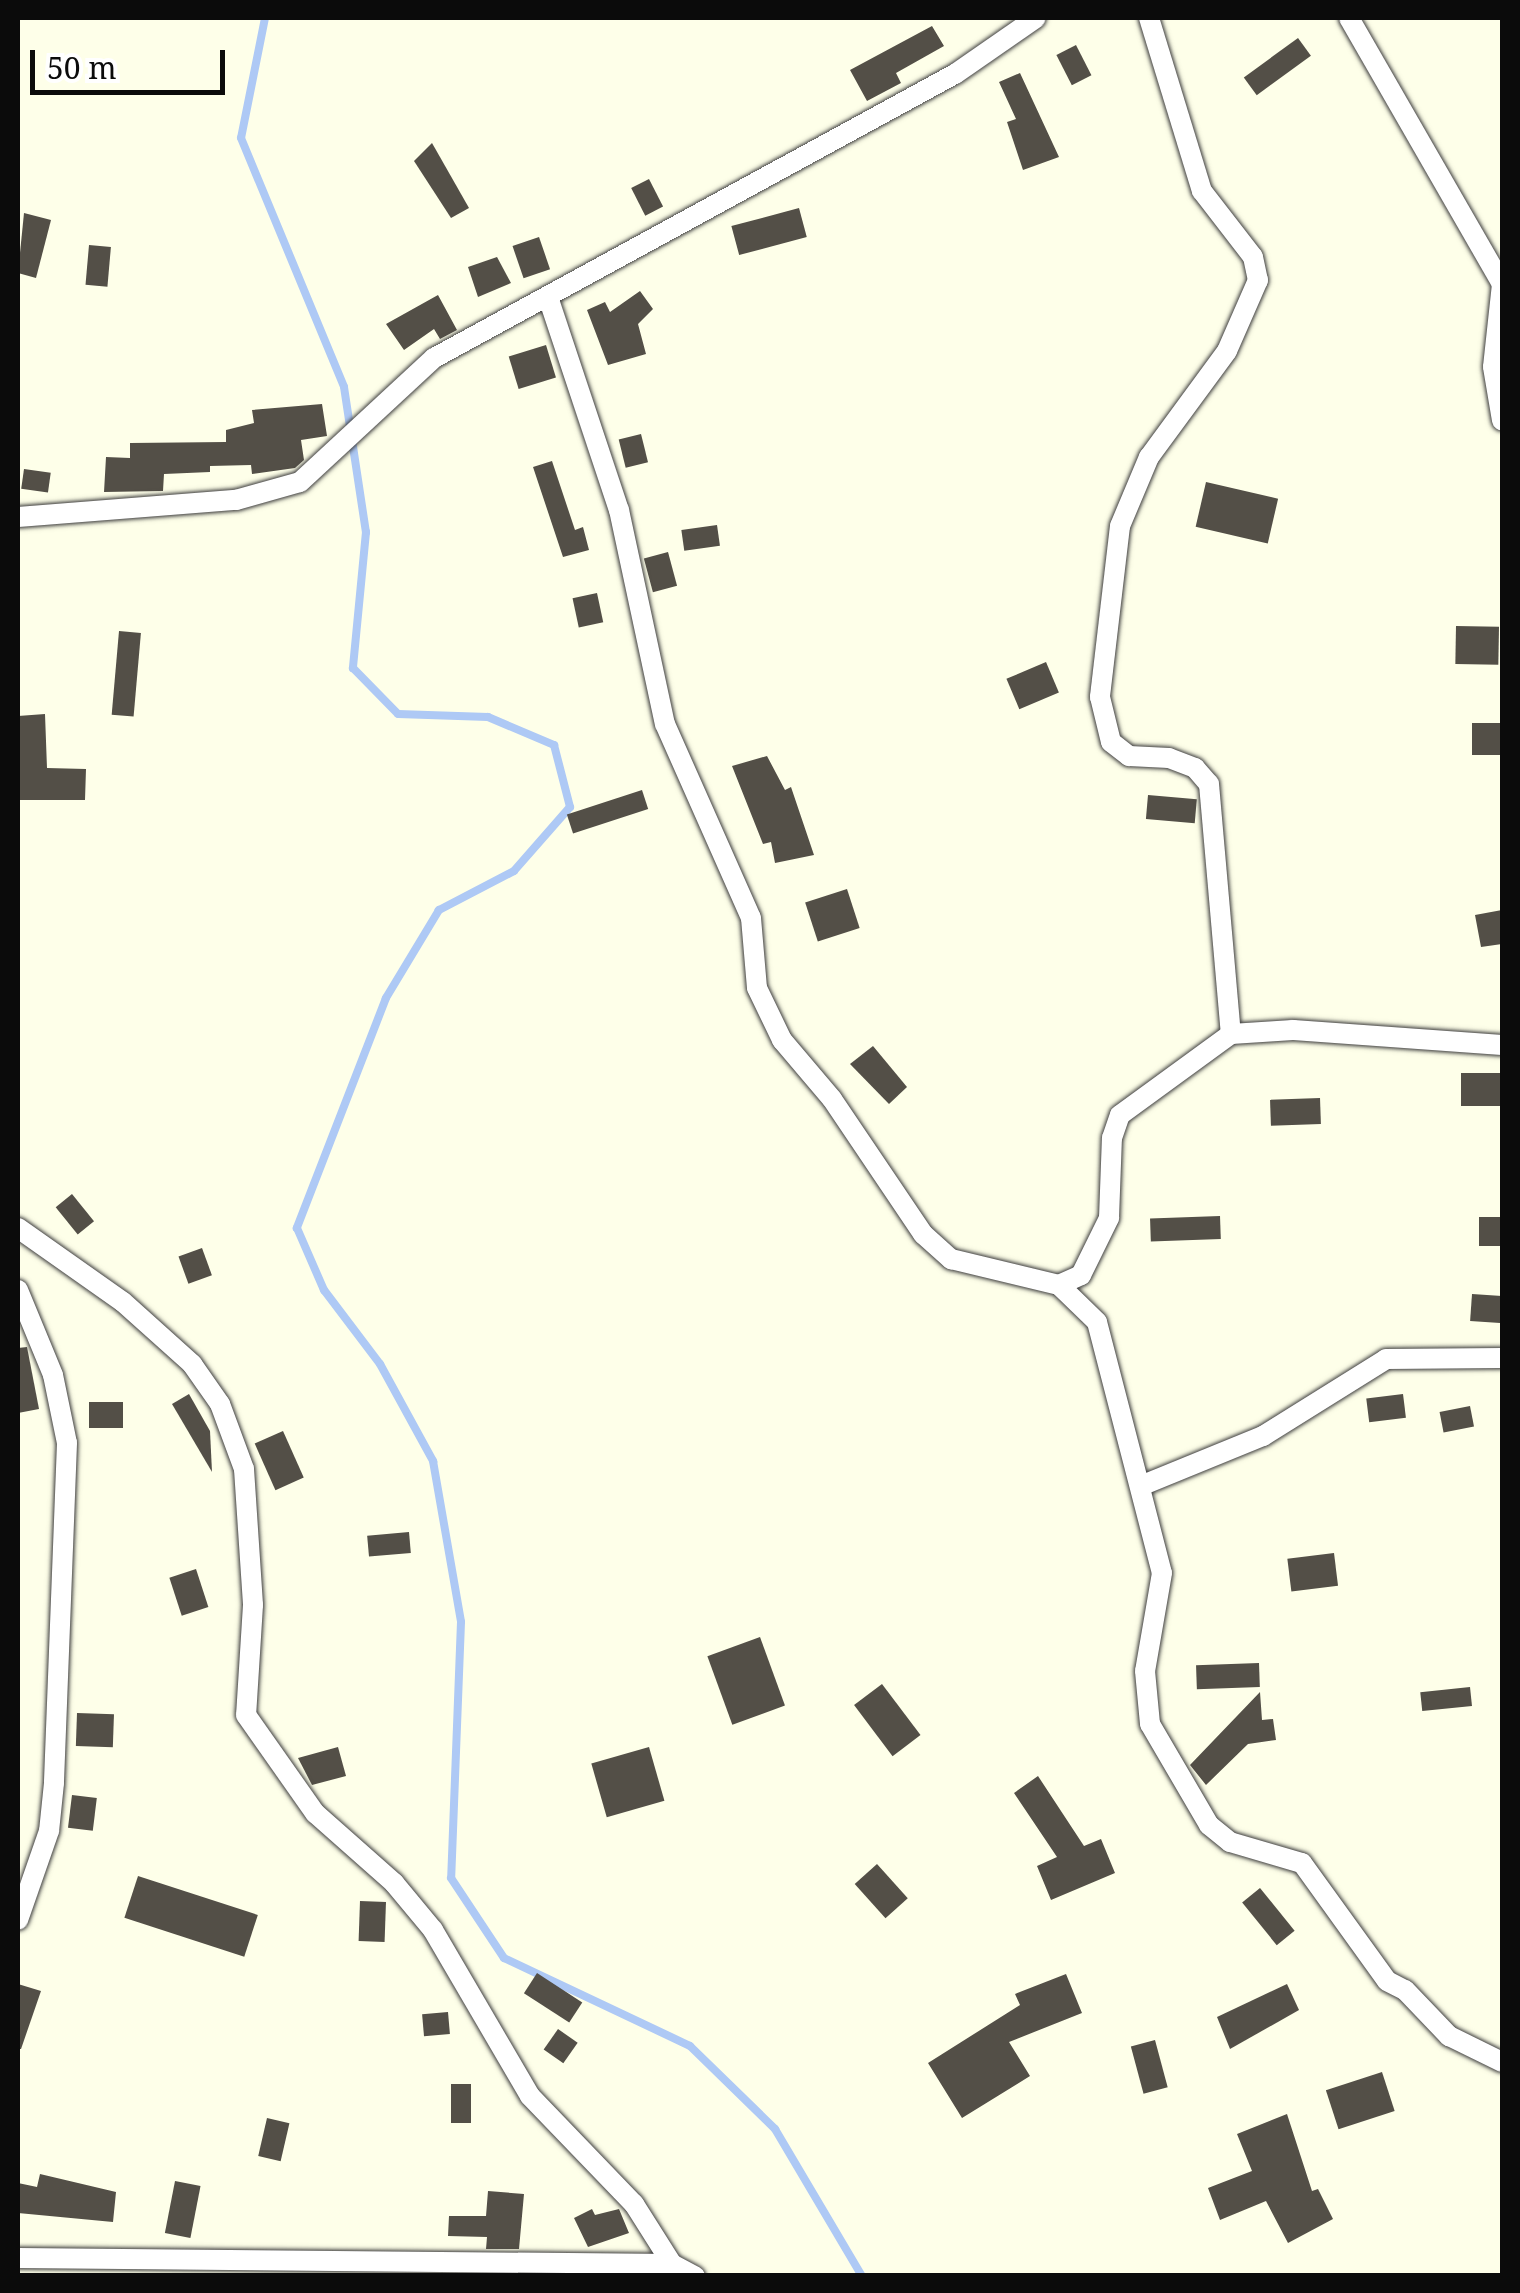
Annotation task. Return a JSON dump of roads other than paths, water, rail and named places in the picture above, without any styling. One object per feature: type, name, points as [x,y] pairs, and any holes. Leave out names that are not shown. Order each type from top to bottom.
[{"type":"street","points":[[18,517],[236,500],[300,482],[434,358],[549,300],[955,74],[1036,18]]},
{"type":"street","points":[[1149,18],[1202,191],[1253,256],[1258,280],[1226,351],[1148,456],[1120,526],[1100,697],[1111,742],[1130,756],[1169,758],[1195,768],[1209,784],[1231,1034]]},
{"type":"street","points":[[1349,18],[1502,284],[1493,367],[1502,420]]},
{"type":"street","points":[[549,300],[619,510],[666,724],[750,918],[758,988],[782,1040],[832,1099],[923,1234],[951,1259],[1059,1284],[1097,1322],[1114,1404],[1143,1485],[1162,1573],[1145,1671],[1150,1724],[1209,1825],[1230,1842],[1302,1863],[1387,1980],[1449,2036],[1502,2062]]},
{"type":"street","points":[[1059,1284],[1080,1276],[1109,1218],[1112,1138],[1120,1115],[1231,1034],[1293,1030],[1502,1045]]},
{"type":"street","points":[[18,1228],[122,1302],[192,1364],[220,1404],[244,1469],[254,1605],[246,1715],[316,1813],[394,1883],[433,1930],[530,2096],[634,2204],[672,2264]]},
{"type":"street","points":[[18,1290],[53,1376],[67,1443],[54,1784],[49,1831],[18,1920]]},
{"type":"street","points":[[1143,1485],[1263,1436],[1386,1359],[1502,1358]]},
{"type":"street","points":[[18,2258],[672,2264],[695,2276]]},
{"type":"waterway","points":[[265,18],[241,138],[344,387],[366,532],[353,668],[398,714],[488,717],[554,745],[570,807],[514,871],[439,910],[386,998],[297,1228],[324,1290],[380,1364],[433,1461],[461,1622],[451,1878],[504,1958],[690,2046],[775,2129],[862,2276]]}]
